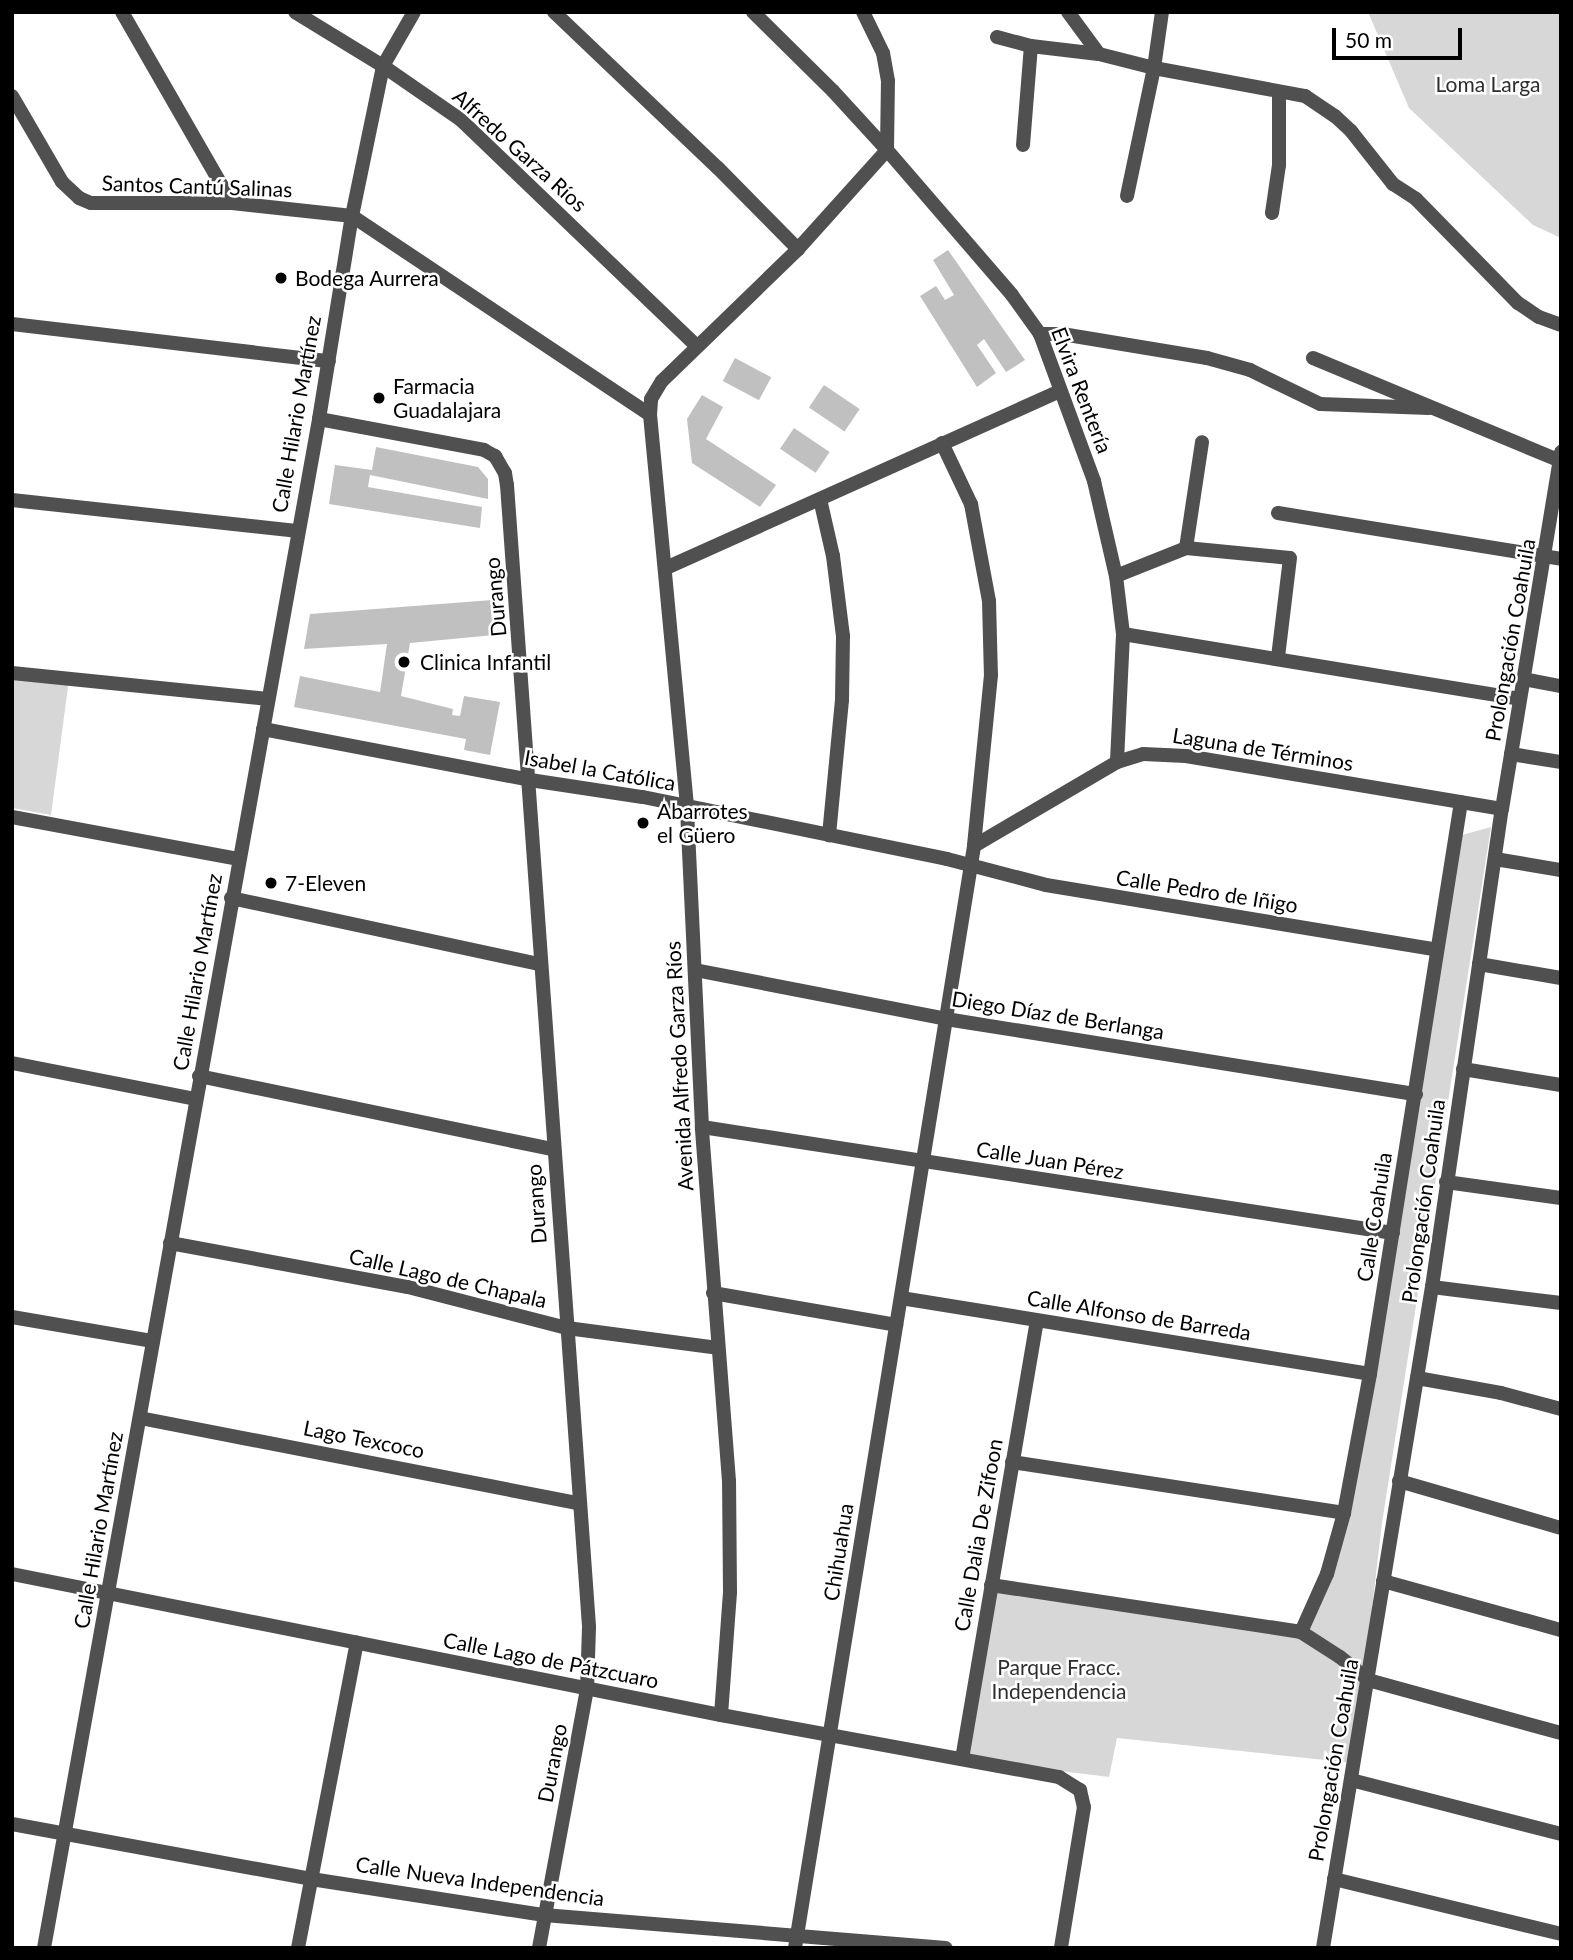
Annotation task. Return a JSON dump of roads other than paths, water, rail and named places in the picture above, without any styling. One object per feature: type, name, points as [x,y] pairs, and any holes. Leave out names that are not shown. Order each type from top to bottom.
[{"type":"street","points":[[122,12],[233,203]]},
{"type":"street","name":"Alfredo Garza Ríos","points":[[295,12],[383,66],[461,120],[697,346]]},
{"type":"street","name":"Calle Hilario Martínez","points":[[44,1948],[263,729],[296,531],[319,419],[352,216],[383,66],[414,12]]},
{"type":"street","points":[[554,12],[718,167],[798,248]]},
{"type":"street","name":"Elvira Rentería","points":[[753,12],[833,91],[887,150],[1012,295],[1040,334],[1094,481],[1116,576],[1123,634],[1117,762]]},
{"type":"street","points":[[352,216],[650,415],[654,390],[798,248],[887,150],[888,81],[883,53],[863,12]]},
{"type":"street","points":[[1068,12],[1099,54]]},
{"type":"street","points":[[1127,196],[1154,68],[1162,12]]},
{"type":"street","points":[[997,37],[1031,46],[1099,54],[1154,68],[1305,96],[1335,116],[1393,184],[1416,199],[1518,303],[1539,317],[1561,325]]},
{"type":"street","points":[[1023,145],[1031,46]]},
{"type":"street","points":[[1272,213],[1279,165],[1279,92]]},
{"type":"street","name":"Santos Cantú Salinas","points":[[12,96],[62,182],[79,198],[101,204],[233,203],[352,216]]},
{"type":"street","points":[[12,324],[328,360]]},
{"type":"street","points":[[1040,334],[1062,334],[1207,358],[1250,370],[1320,404],[1429,408]]},
{"type":"street","points":[[1313,359],[1429,408],[1560,457]]},
{"type":"street","points":[[666,568],[1059,391]]},
{"type":"street","name":"Avenida Alfredo Garza Ríos","points":[[650,415],[687,806],[702,1127],[713,1293],[726,1427],[731,1534],[721,1715]]},
{"type":"street","name":"Durango","points":[[319,419],[484,450],[495,456],[505,473],[507,485],[530,780],[553,1149],[588,1598],[587,1689],[539,1948]]},
{"type":"street","points":[[1186,548],[1202,442]]},
{"type":"street","points":[[942,443],[971,504],[989,601],[990,687],[971,865]]},
{"type":"street","name":"Prolongación Coahuila","points":[[1323,1948],[1432,1287],[1520,699],[1553,558],[1560,457]]},
{"type":"street","points":[[820,499],[833,556],[843,636],[842,700],[829,835]]},
{"type":"street","points":[[12,500],[296,531]]},
{"type":"street","points":[[1278,513],[1553,558]]},
{"type":"street","points":[[1116,576],[1186,548],[1290,558],[1278,657]]},
{"type":"street","points":[[1123,634],[1278,657],[1520,699]]},
{"type":"street","points":[[12,673],[268,699]]},
{"type":"street","points":[[1524,679],[1561,686]]},
{"type":"street","name":"Isabel la Católica","points":[[263,729],[530,780],[643,797],[971,865]]},
{"type":"street","name":"Laguna de Términos","points":[[974,845],[1117,762],[1143,754],[1186,756],[1502,809]]},
{"type":"street","points":[[1511,754],[1561,762]]},
{"type":"street","name":"Calle Coahuila","points":[[1301,1632],[1327,1574],[1344,1513],[1370,1374],[1461,802]]},
{"type":"street","points":[[12,817],[239,859]]},
{"type":"street","points":[[1496,859],[1561,870]]},
{"type":"street","name":"Calle Pedro de Iñigo","points":[[971,865],[1046,885],[1437,950]]},
{"type":"street","name":"Chihuahua","points":[[796,1941],[971,865]]},
{"type":"street","points":[[231,898],[540,964]]},
{"type":"street","points":[[1479,964],[1561,978]]},
{"type":"street","name":"Diego Díaz de Berlanga","points":[[695,970],[946,1019],[1416,1094]]},
{"type":"street","points":[[12,1063],[195,1099]]},
{"type":"street","points":[[1463,1069],[1561,1085]]},
{"type":"street","points":[[199,1076],[553,1149]]},
{"type":"street","name":"Calle Juan Pérez","points":[[702,1127],[1393,1233]]},
{"type":"street","points":[[1446,1182],[1561,1198]]},
{"type":"street","name":"Calle Lago de Chapala","points":[[170,1243],[408,1287],[567,1328],[718,1348]]},
{"type":"street","points":[[1432,1287],[1561,1303]]},
{"type":"street","points":[[713,1293],[896,1325]]},
{"type":"street","name":"Calle Alfonso de Barreda","points":[[901,1298],[1370,1374]]},
{"type":"street","points":[[12,1317],[153,1342]]},
{"type":"street","name":"Calle Dalia De Zifoon","points":[[962,1759],[1037,1320]]},
{"type":"street","points":[[1417,1378],[1501,1393],[1561,1409]]},
{"type":"street","name":"Lago Texcoco","points":[[140,1418],[579,1503]]},
{"type":"street","points":[[1012,1462],[1344,1513]]},
{"type":"street","points":[[1399,1481],[1561,1528]]},
{"type":"street","name":"Calle Lago de Pátzcuaro","points":[[12,1574],[721,1715],[1039,1771],[1072,1782],[1080,1790],[1083,1819],[1060,1948]]},
{"type":"street","points":[[1383,1581],[1561,1630]]},
{"type":"street","points":[[991,1585],[1301,1632],[1340,1657],[1368,1680],[1561,1733]]},
{"type":"street","points":[[298,1948],[357,1643]]},
{"type":"street","points":[[1351,1780],[1561,1834]]},
{"type":"street","name":"Calle Nueva Independencia","points":[[12,1824],[311,1879],[544,1915],[796,1941],[946,1948]]},
{"type":"street","points":[[1334,1879],[1561,1934]]},
{"type":"place","name":"Bodega Aurrera","points":[[281,278]]},
{"type":"place","name":"Farmacia Guadalajara","points":[[379,398]]},
{"type":"place","name":"Clinica Infantil","points":[[404,662]]},
{"type":"place","name":"Abarrotes el Güero","points":[[643,823]]},
{"type":"place","name":"7-Eleven","points":[[271,883]]},
{"type":"park label","name":"Loma Larga","points":[[1488,84]]},
{"type":"park label","name":"Parque Fracc. Independencia","points":[[1059,1679]]}]
